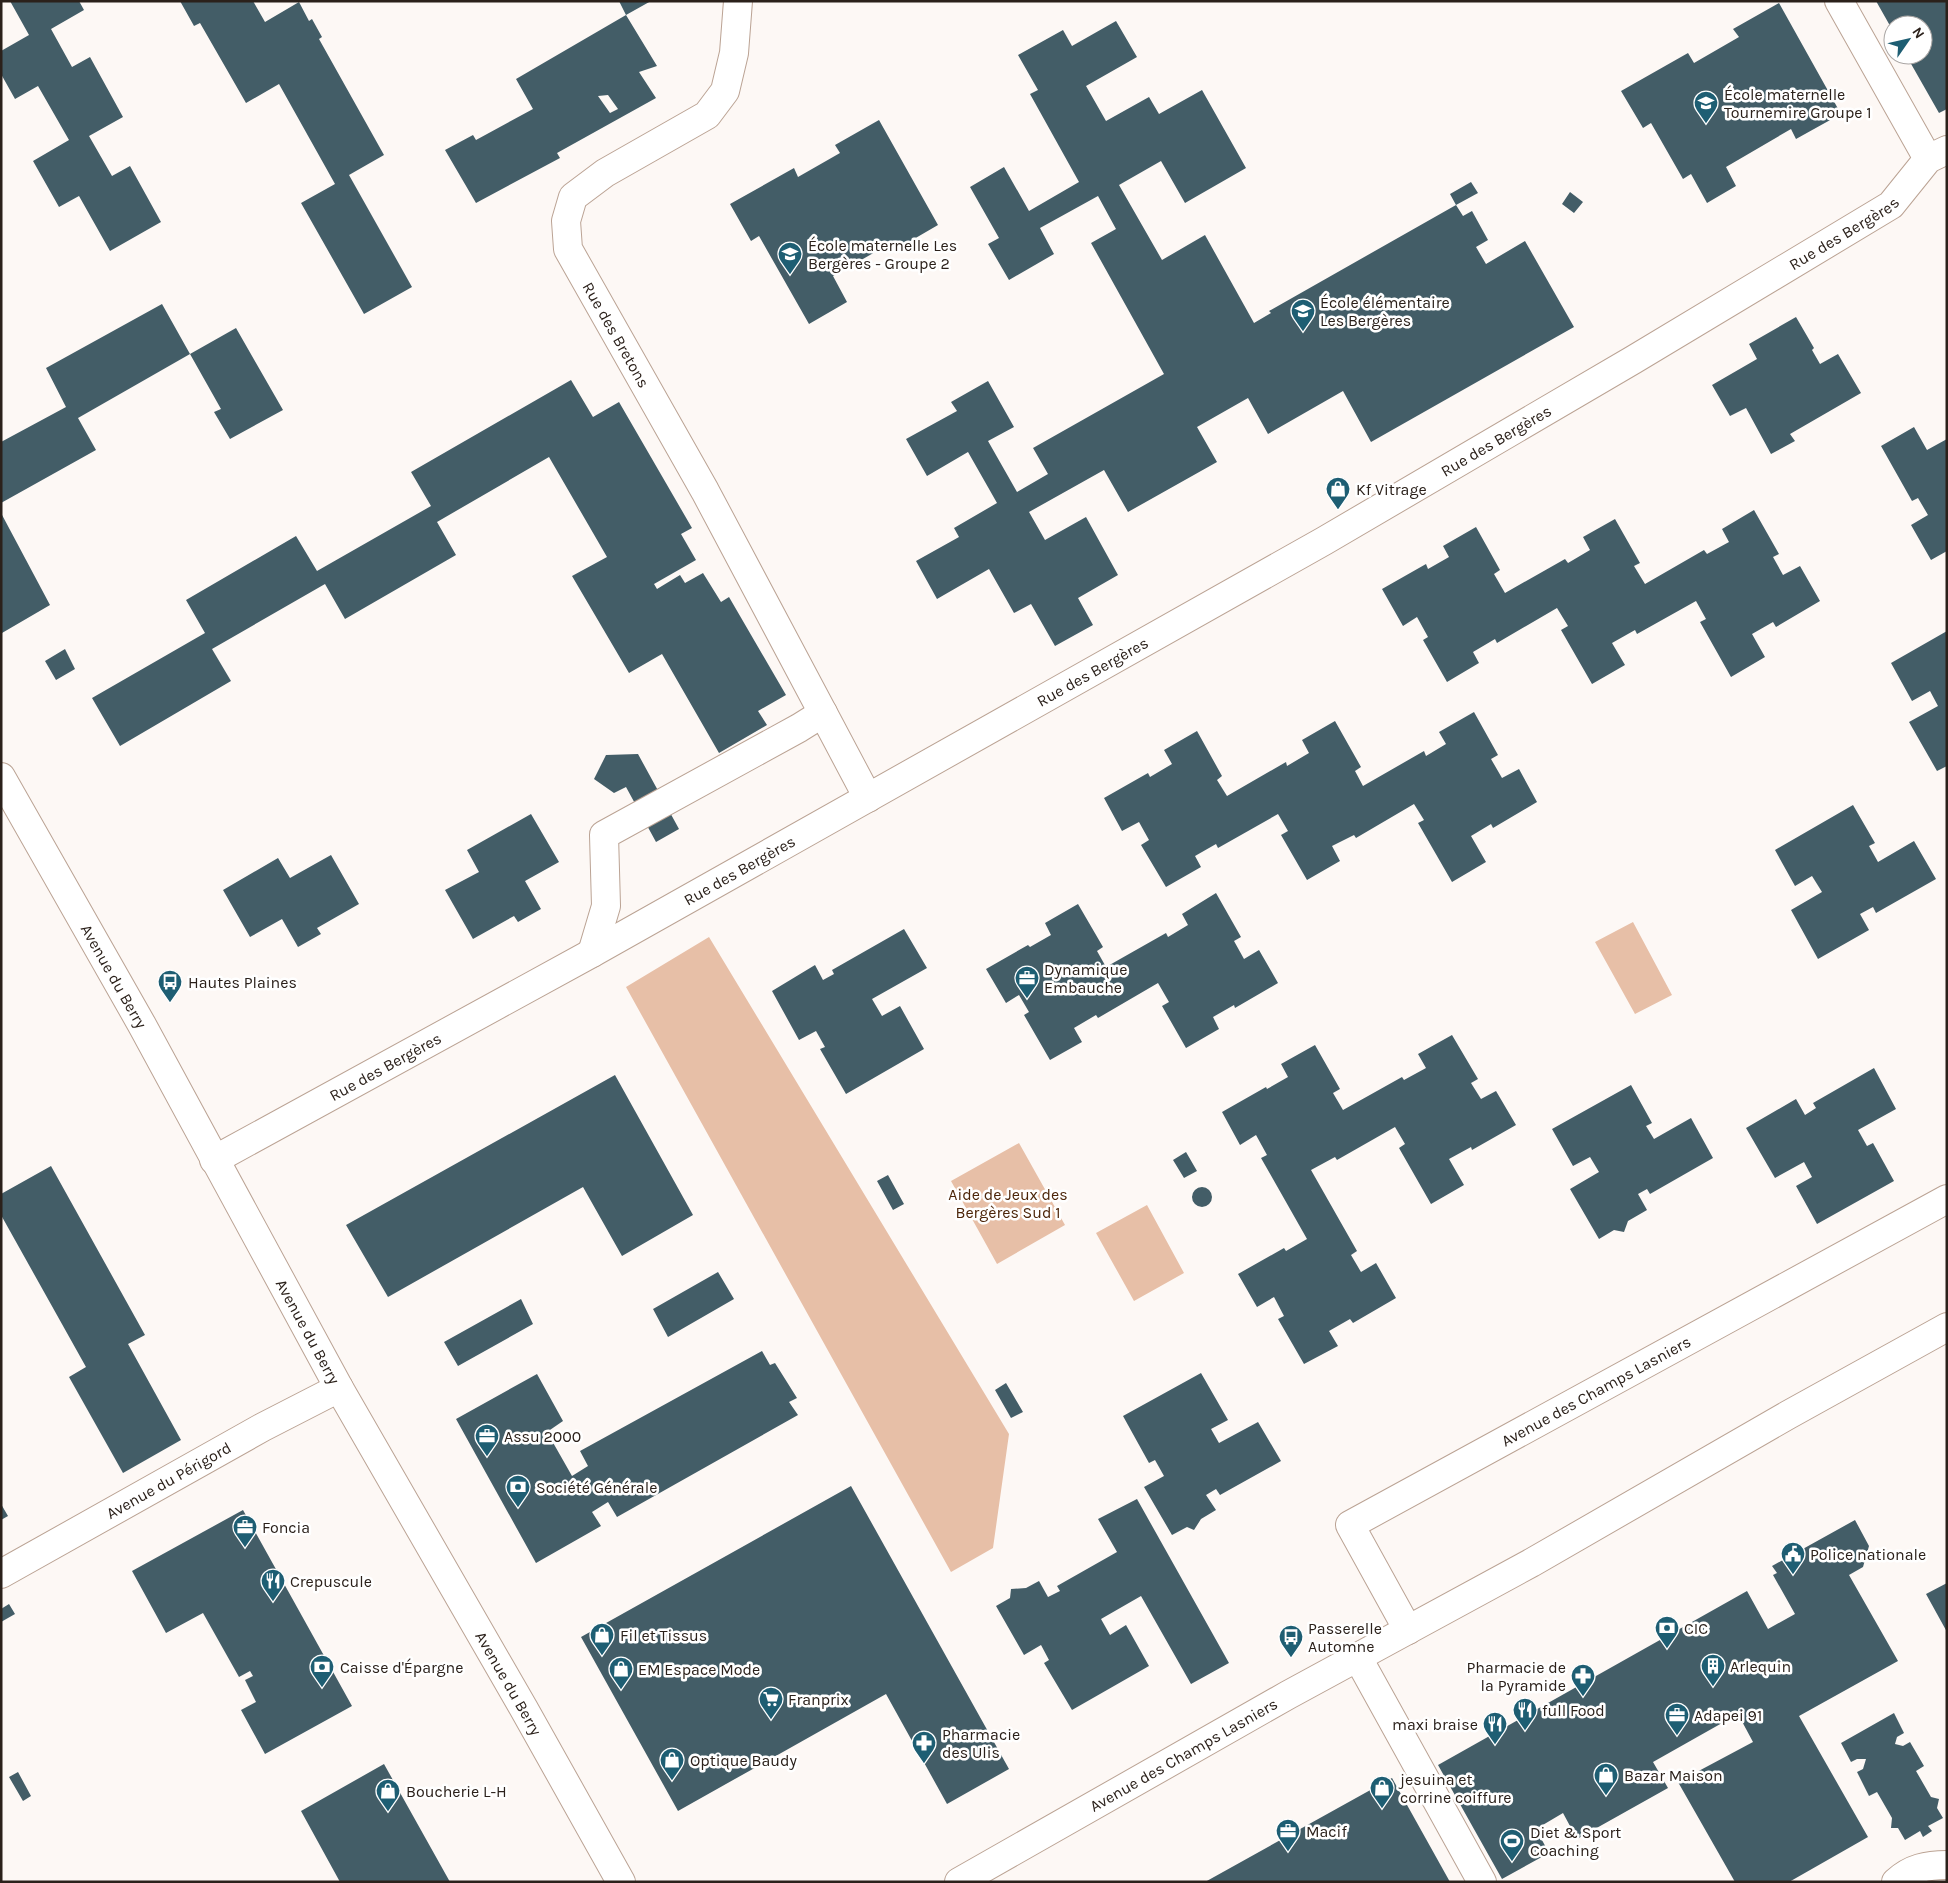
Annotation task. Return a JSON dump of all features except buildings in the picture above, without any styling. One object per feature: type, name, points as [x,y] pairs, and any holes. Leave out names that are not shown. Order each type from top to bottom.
[{"type":"street","name":"Rue des Bretons","points":[[738,1],[734,53],[725,91],[707,115],[605,173],[573,197],[566,221],[568,249],[705,491],[868,798]]},
{"type":"street","points":[[1839,1],[1937,155]]},
{"type":"street","name":"Rue des Bergères","points":[[214,1160],[592,953],[1324,542],[1891,205],[1937,155]]},
{"type":"street","points":[[592,953],[606,906],[604,835],[800,728],[823,713]]},
{"type":"street","name":"Avenue du Berry","points":[[1,777],[142,1025],[339,1388],[524,1709],[621,1882]]},
{"type":"street","name":"Avenue des Champs Lasniers","points":[[1408,1630],[1350,1526],[1947,1199]]},
{"type":"street","name":"Avenue des Champs Lasniers","points":[[959,1882],[1288,1695],[1531,1563],[1788,1415],[1947,1327]]},
{"type":"street","name":"Avenue du Périgord","points":[[1,1574],[262,1427],[339,1388]]},
{"type":"street","points":[[1358,1658],[1482,1882]]},
{"type":"street","points":[[1896,1882],[1917,1868],[1930,1865],[1947,1865]]},
{"type":"green space","points":[[1633,922],[1672,995],[1635,1014],[1595,942]]},
{"type":"green space","points":[[709,937],[1009,1434],[993,1548],[951,1572],[626,987]]},
{"type":"green space","name":"Aide de Jeux des Bergères Sud 1","points":[[1019,1143],[1065,1225],[997,1264],[951,1181]]},
{"type":"green space","points":[[1147,1205],[1184,1273],[1134,1301],[1096,1233]]},
{"type":"place","name":"École maternelle Tournemire Groupe 1","points":[[1706,124]]},
{"type":"place","name":"École maternelle Les Bergères - Groupe 2","points":[[790,275]]},
{"type":"place","name":"École élémentaire Les Bergères","points":[[1303,332]]},
{"type":"place","name":"Kf Vitrage","points":[[1338,510]]},
{"type":"place","name":"Dynamique Embauche","points":[[1027,999]]},
{"type":"place","name":"Hautes Plaines","points":[[170,1003]]},
{"type":"place","name":"Assu 2000","points":[[487,1457]]},
{"type":"place","name":"Société Générale","points":[[518,1508]]},
{"type":"place","name":"Foncia","points":[[245,1548]]},
{"type":"place","name":"Police nationale","points":[[1793,1575]]},
{"type":"place","name":"Crepuscule","points":[[273,1602]]},
{"type":"place","name":"CIC","points":[[1667,1649]]},
{"type":"place","name":"Fil et Tissus","points":[[602,1656]]},
{"type":"place","name":"Passerelle Automne","points":[[1291,1658]]},
{"type":"place","name":"Arlequin","points":[[1713,1687]]},
{"type":"place","name":"Caisse d'Épargne","points":[[322,1688]]},
{"type":"place","name":"EM Espace Mode","points":[[621,1690]]},
{"type":"place","name":"Pharmacie de la Pyramide","points":[[1583,1697]]},
{"type":"place","name":"Franprix","points":[[771,1720]]},
{"type":"place","name":"full Food","points":[[1525,1731]]},
{"type":"place","name":"Adapei 91","points":[[1677,1736]]},
{"type":"place","name":"maxi braise","points":[[1495,1745]]},
{"type":"place","name":"Pharmacie des Ulis","points":[[924,1764]]},
{"type":"place","name":"Optique Baudy","points":[[672,1781]]},
{"type":"place","name":"Bazar Maison","points":[[1606,1796]]},
{"type":"place","name":"jesuina et corrine coiffure","points":[[1382,1809]]},
{"type":"place","name":"Boucherie L-H","points":[[388,1812]]},
{"type":"place","name":"Macif","points":[[1288,1852]]},
{"type":"place","name":"Diet & Sport Coaching","points":[[1512,1862]]}]
